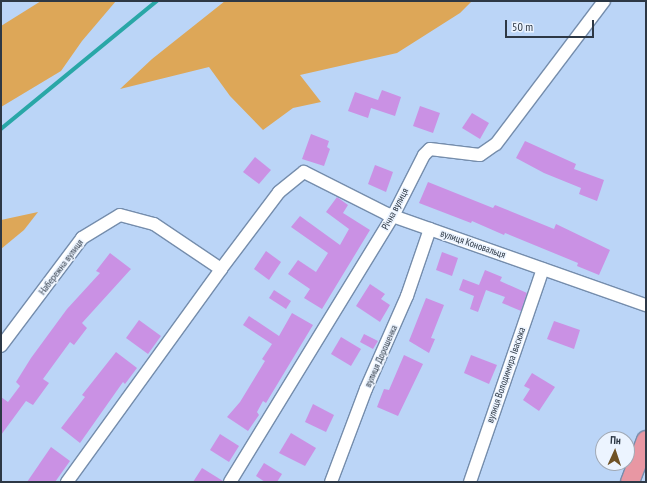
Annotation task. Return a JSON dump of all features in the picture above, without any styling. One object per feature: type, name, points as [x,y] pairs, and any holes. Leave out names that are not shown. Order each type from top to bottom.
[{"type":"main road","points":[[630,482],[646,440]]},
{"type":"street","name":"Річна вулиця","points":[[230,482],[393,216],[414,174],[430,149],[480,155],[496,144],[604,1]]},
{"type":"street","name":"вулиця Коновальця","points":[[221,269],[279,192],[304,172],[393,216],[646,305]]},
{"type":"street","name":"Набережна вулиця","points":[[1,346],[82,238],[120,215],[154,224],[221,269]]},
{"type":"street","name":"вулиця Дорошенка","points":[[331,482],[366,389],[407,296],[430,229]]},
{"type":"street","points":[[67,482],[221,269]]},
{"type":"street","name":"вулиця Володимира Івасюка","points":[[470,482],[543,269]]},
{"type":"shaded area","points":[[41,1],[116,1],[82,41],[61,71],[1,107],[1,26]]},
{"type":"shaded area","points":[[225,1],[472,1],[460,13],[397,53],[300,75],[321,102],[293,108],[263,130],[230,96],[209,67],[120,89],[152,59]]},
{"type":"shaded area","points":[[38,212],[24,230],[1,249],[1,220]]},
{"type":"building","points":[[382,90],[401,97],[395,116],[371,108],[368,118],[348,111],[355,92],[378,100]]},
{"type":"building","points":[[420,106],[440,113],[433,133],[413,126]]},
{"type":"building","points":[[472,113],[489,123],[480,139],[462,128]]},
{"type":"building","points":[[311,134],[329,141],[327,147],[330,149],[324,166],[302,159]]},
{"type":"building","points":[[525,141],[576,164],[574,169],[604,180],[597,201],[579,194],[581,188],[544,173],[516,158]]},
{"type":"building","points":[[255,157],[271,170],[259,184],[243,172]]},
{"type":"building","points":[[375,165],[393,172],[386,192],[368,184]]},
{"type":"building","points":[[428,182],[493,208],[495,205],[554,229],[556,224],[610,250],[599,275],[577,266],[578,263],[505,233],[504,235],[472,221],[471,223],[419,203]]},
{"type":"building","points":[[337,197],[348,205],[343,213],[370,230],[322,309],[304,298],[310,289],[288,274],[298,260],[316,272],[328,253],[291,227],[300,216],[340,245],[349,229],[326,212]]},
{"type":"building","points":[[266,251],[281,262],[269,280],[254,269]]},
{"type":"building","points":[[442,252],[458,258],[452,276],[436,270]]},
{"type":"building","points":[[110,253],[131,269],[82,323],[87,328],[74,345],[70,342],[43,379],[49,383],[33,405],[26,401],[1,435],[1,397],[8,402],[20,386],[16,382],[31,358],[67,309],[100,273],[96,271]]},
{"type":"building","points":[[485,270],[502,277],[500,281],[527,293],[521,311],[502,303],[505,297],[486,290],[478,312],[470,309],[474,296],[459,290],[463,279],[479,285]]},
{"type":"building","points":[[370,284],[385,294],[381,299],[390,305],[380,322],[356,306]]},
{"type":"building","points":[[274,290],[291,301],[286,309],[269,298]]},
{"type":"building","points":[[426,298],[444,305],[431,338],[435,339],[429,353],[409,341]]},
{"type":"building","points":[[292,313],[313,325],[266,403],[263,401],[257,412],[259,415],[248,431],[227,417],[240,402],[265,361],[262,359],[272,344],[243,325],[249,316],[279,336]]},
{"type":"building","points":[[139,320],[161,336],[148,354],[126,338]]},
{"type":"building","points":[[554,321],[580,330],[574,349],[547,339]]},
{"type":"building","points":[[364,334],[378,341],[373,349],[360,342]]},
{"type":"building","points":[[341,337],[361,349],[351,366],[331,354]]},
{"type":"building","points":[[116,352],[137,368],[125,384],[123,382],[80,443],[61,428],[85,397],[82,395]]},
{"type":"building","points":[[404,355],[423,364],[398,416],[377,407],[384,389],[389,390]]},
{"type":"building","points":[[471,355],[497,365],[489,384],[464,373]]},
{"type":"building","points":[[532,373],[555,387],[539,411],[523,400],[530,389],[524,386]]},
{"type":"building","points":[[313,404],[334,415],[326,432],[305,422]]},
{"type":"building","points":[[291,433],[316,448],[305,466],[279,453]]},
{"type":"building","points":[[220,434],[239,446],[229,462],[210,450]]},
{"type":"building","points":[[51,447],[70,461],[55,482],[27,482]]},
{"type":"building","points":[[264,463],[282,474],[277,482],[265,482],[256,476]]},
{"type":"building","points":[[202,468],[223,481],[223,482],[193,482]]},
{"type":"waterway","points":[[1,129],[157,1]]}]
